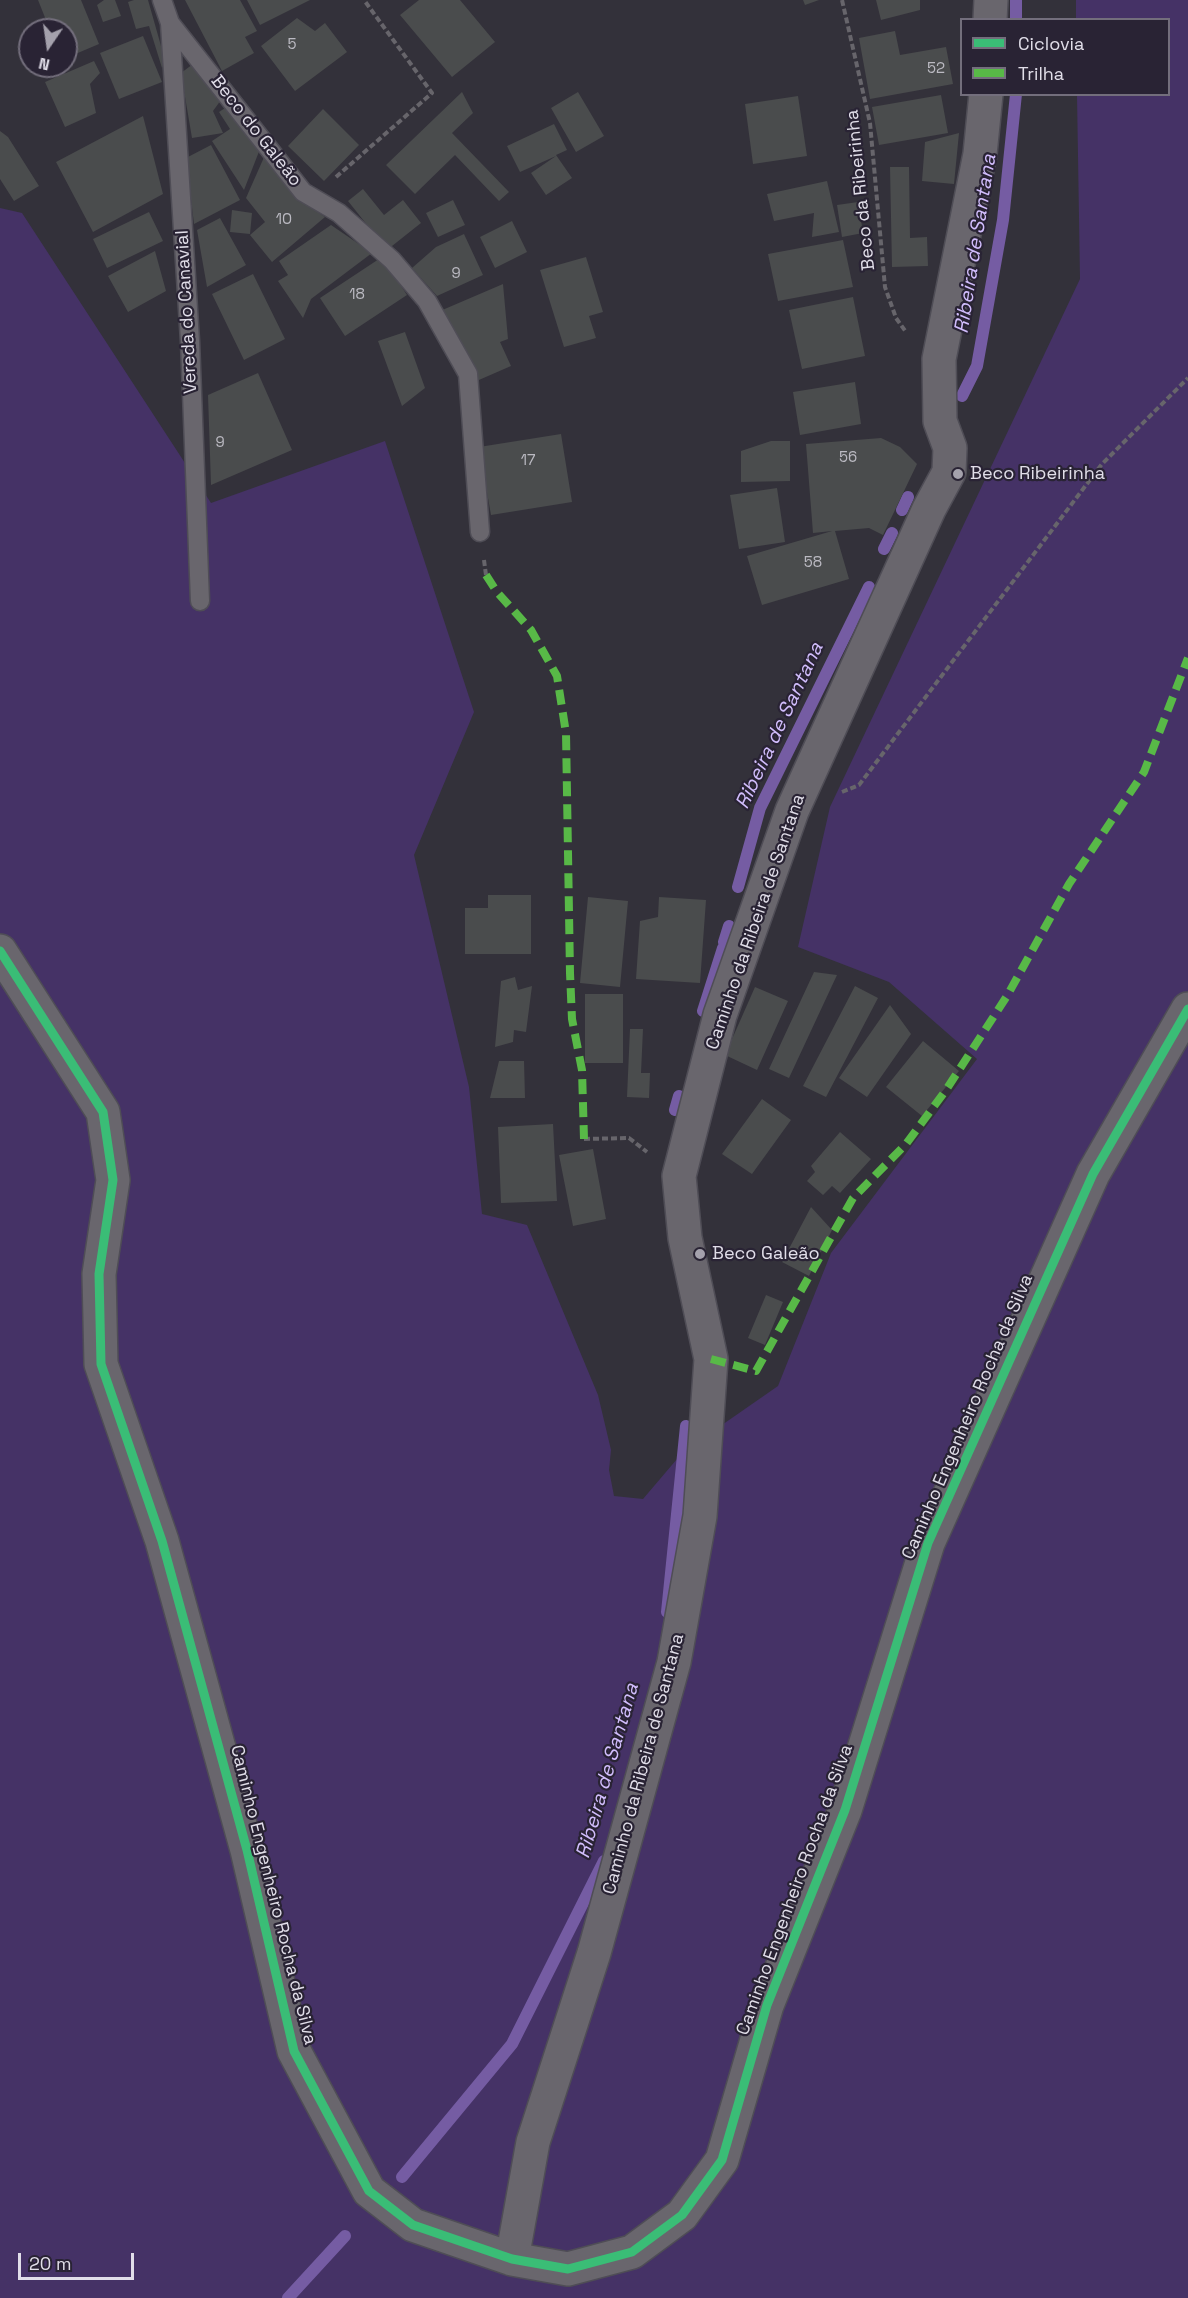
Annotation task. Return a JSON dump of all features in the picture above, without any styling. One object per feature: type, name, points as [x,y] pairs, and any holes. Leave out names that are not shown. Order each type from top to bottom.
[{"type":"street","points":[[990,18],[991,0]]},
{"type":"street","name":"Caminho da Ribeira de Santana","points":[[512,2259],[533,2142],[594,1953],[674,1662],[700,1516],[711,1359],[685,1238],[679,1176],[720,1015],[792,811],[929,508],[949,472],[950,448],[940,421],[939,359],[980,154],[986,96]]},
{"type":"street","name":"Caminho Engenheiro Rocha da Silva","points":[[0,951],[103,1112],[113,1180],[99,1274],[101,1364],[162,1541],[247,1850],[294,2050],[369,2191],[413,2225],[512,2259],[568,2269],[632,2252],[682,2215],[722,2160],[767,2005],[845,1810],[928,1543],[1093,1174],[1188,1009]]},
{"type":"lane","name":"Beco do Galeão","points":[[162,0],[170,23],[303,192],[339,213],[392,260],[427,301],[468,374],[480,532]]},
{"type":"lane","name":"Vereda do Canavial","points":[[170,23],[190,341],[200,601]]},
{"type":"path","points":[[313,198],[432,93],[364,0]]},
{"type":"path","points":[[836,795],[859,784],[1102,464],[1188,378]]},
{"type":"path","points":[[584,1139],[629,1138],[679,1176]]},
{"type":"shaded area","points":[[1076,0],[1188,0],[1188,2298],[0,2298],[0,208],[22,213],[211,503],[385,441],[474,712],[414,855],[469,1087],[482,1214],[527,1225],[598,1395],[611,1450],[609,1470],[614,1496],[643,1499],[683,1452],[778,1386],[831,1253],[977,1059],[889,982],[798,947],[830,807],[1080,279],[1077,96],[1170,96],[1170,18],[1076,18]]},
{"type":"building","points":[[38,0],[81,0],[99,44],[78,53],[78,18],[45,18]]},
{"type":"building","points":[[104,0],[115,0],[121,16],[103,22],[97,5]]},
{"type":"building","points":[[148,0],[165,60],[162,68],[149,26],[136,29],[128,2]]},
{"type":"building","points":[[185,0],[240,0],[257,31],[245,37],[254,53],[222,71]]},
{"type":"building","points":[[247,0],[310,0],[260,25]]},
{"type":"building","points":[[419,0],[460,0],[495,42],[452,77],[400,15]]},
{"type":"building","points":[[803,0],[819,0],[805,5]]},
{"type":"building","points":[[876,0],[920,0],[920,10],[881,20]]},
{"type":"building","points":[[297,18],[315,31],[325,23],[347,52],[295,91],[261,46]]},
{"type":"building","points":[[895,31],[900,55],[946,47],[953,84],[870,99],[859,38]]},
{"type":"building","points":[[143,36],[162,82],[119,99],[100,53]]},
{"type":"building","points":[[94,61],[100,73],[90,84],[96,113],[65,127],[45,82],[54,78],[78,78],[78,68]]},
{"type":"building","points":[[193,64],[221,100],[213,111],[223,133],[192,138],[181,73]]},
{"type":"building","points":[[462,92],[473,113],[452,133],[509,192],[499,201],[455,155],[415,194],[386,165]]},
{"type":"building","points":[[578,92],[604,136],[576,152],[551,108]]},
{"type":"building","points":[[941,95],[948,133],[879,145],[872,107]]},
{"type":"building","points":[[798,96],[807,156],[753,164],[745,104]]},
{"type":"building","points":[[231,104],[260,149],[244,190],[212,141],[230,129],[219,112]]},
{"type":"building","points":[[323,109],[359,145],[324,181],[288,146]]},
{"type":"building","points":[[143,116],[163,194],[93,232],[56,162]]},
{"type":"building","points":[[554,124],[567,150],[556,155],[572,178],[546,195],[531,173],[556,156],[520,172],[507,146]]},
{"type":"building","points":[[0,131],[8,137],[39,186],[14,201],[0,179]]},
{"type":"building","points":[[959,133],[954,184],[922,181],[925,142]]},
{"type":"building","points":[[211,145],[240,200],[194,224],[186,158]]},
{"type":"building","points":[[265,155],[294,195],[325,217],[272,262],[250,235],[265,222],[246,198]]},
{"type":"building","points":[[890,167],[909,167],[910,238],[927,237],[928,266],[892,267]]},
{"type":"building","points":[[827,181],[839,232],[812,237],[814,213],[774,221],[767,194]]},
{"type":"building","points":[[363,189],[384,215],[403,200],[421,223],[387,250],[348,201]]},
{"type":"building","points":[[453,200],[465,225],[438,237],[426,213]]},
{"type":"building","points":[[858,202],[863,233],[842,237],[837,205]]},
{"type":"building","points":[[232,210],[252,213],[250,234],[230,232]]},
{"type":"building","points":[[149,212],[163,241],[107,268],[93,239]]},
{"type":"building","points":[[220,218],[246,265],[207,287],[197,230]]},
{"type":"building","points":[[512,221],[527,252],[495,268],[480,237]]},
{"type":"building","points":[[331,225],[372,253],[311,299],[303,318],[278,281],[288,275],[279,261]]},
{"type":"building","points":[[464,234],[483,275],[437,296],[412,268],[436,247]]},
{"type":"building","points":[[843,240],[853,287],[778,301],[768,254]]},
{"type":"building","points":[[155,251],[166,291],[128,312],[108,276]]},
{"type":"building","points":[[382,257],[407,295],[345,336],[320,298]]},
{"type":"building","points":[[586,257],[603,312],[589,316],[596,338],[564,347],[540,270]]},
{"type":"building","points":[[253,274],[285,339],[244,360],[212,294]]},
{"type":"building","points":[[503,284],[508,339],[500,342],[511,366],[472,383],[440,311]]},
{"type":"building","points":[[853,297],[865,356],[802,369],[789,310]]},
{"type":"building","points":[[405,332],[425,388],[402,406],[378,341]]},
{"type":"building","points":[[258,373],[292,450],[211,485],[208,395]]},
{"type":"building","points":[[855,382],[861,424],[800,435],[793,392]]},
{"type":"building","points":[[561,434],[572,502],[491,515],[479,447]]},
{"type":"building","points":[[881,438],[900,447],[917,464],[883,535],[869,528],[835,531],[849,579],[762,605],[747,556],[832,531],[813,533],[806,444]]},
{"type":"building","points":[[771,441],[790,441],[790,481],[741,482],[741,451]]},
{"type":"building","points":[[777,488],[785,542],[739,549],[730,495]]},
{"type":"building","points":[[488,895],[531,895],[531,954],[465,954],[465,908],[488,908]]},
{"type":"building","points":[[588,897],[628,901],[620,987],[580,983]]},
{"type":"building","points":[[659,897],[706,900],[700,983],[636,979],[640,921],[658,917]]},
{"type":"building","points":[[814,972],[837,975],[789,1078],[769,1069]]},
{"type":"building","points":[[515,977],[518,990],[532,986],[526,1032],[514,1030],[513,1042],[495,1047],[501,981]]},
{"type":"building","points":[[855,986],[878,998],[826,1097],[803,1086]]},
{"type":"building","points":[[755,987],[788,1001],[757,1070],[725,1055]]},
{"type":"building","points":[[585,994],[623,994],[623,1063],[585,1063]]},
{"type":"building","points":[[890,1005],[911,1034],[867,1097],[839,1078]]},
{"type":"building","points":[[630,1029],[643,1029],[641,1073],[650,1073],[649,1098],[627,1097]]},
{"type":"building","points":[[923,1041],[959,1071],[922,1116],[886,1087]]},
{"type":"building","points":[[499,1061],[524,1061],[525,1098],[490,1098]]},
{"type":"building","points":[[762,1099],[791,1120],[752,1174],[722,1154]]},
{"type":"building","points":[[553,1124],[557,1201],[501,1203],[498,1127]]},
{"type":"building","points":[[840,1132],[871,1159],[840,1193],[832,1186],[823,1195],[807,1181],[815,1172],[811,1166]]},
{"type":"building","points":[[593,1149],[606,1219],[573,1226],[559,1155]]},
{"type":"building","points":[[811,1207],[832,1230],[809,1276],[782,1262]]},
{"type":"building","points":[[766,1295],[783,1302],[765,1345],[748,1338]]},
{"type":"waterway","name":"Ribeira de Santana","points":[[1016,0],[1016,18]]},
{"type":"waterway","name":"Ribeira de Santana","points":[[962,396],[977,366],[1003,220],[1016,96]]},
{"type":"waterway","name":"Ribeira de Santana","points":[[902,510],[908,497]]},
{"type":"waterway","name":"Ribeira de Santana","points":[[884,549],[892,533]]},
{"type":"waterway","name":"Ribeira de Santana","points":[[738,887],[760,808],[869,587]]},
{"type":"waterway","name":"Ribeira de Santana","points":[[724,942],[729,926]]},
{"type":"waterway","name":"Ribeira de Santana","points":[[703,1011],[723,948]]},
{"type":"waterway","name":"Ribeira de Santana","points":[[675,1110],[679,1096]]},
{"type":"waterway","name":"Ribeira de Santana","points":[[667,1612],[686,1426]]},
{"type":"waterway","name":"Ribeira de Santana","points":[[402,2177],[512,2044],[604,1861]]},
{"type":"waterway","name":"Ribeira de Santana","points":[[288,2298],[345,2236]]},
{"type":"marked path","points":[[486,575],[497,592],[531,630],[557,676],[566,733],[572,1019],[582,1070],[584,1139]]},
{"type":"marked path","points":[[711,1359],[756,1371],[853,1198],[906,1144],[946,1090],[1007,996],[1069,884],[1144,772],[1188,658]]},
{"type":"cycle path","points":[[0,951],[103,1112],[113,1180],[99,1274],[101,1364],[162,1541],[247,1850],[294,2051],[369,2191],[413,2225],[512,2259],[568,2269],[632,2252],[682,2215],[722,2160],[767,2005],[845,1810],[928,1543],[1093,1174],[1188,1009]]},
{"type":"place","name":"Beco Ribeirinha","points":[[958,474]]},
{"type":"place","name":"Beco Galeão","points":[[700,1254]]}]
